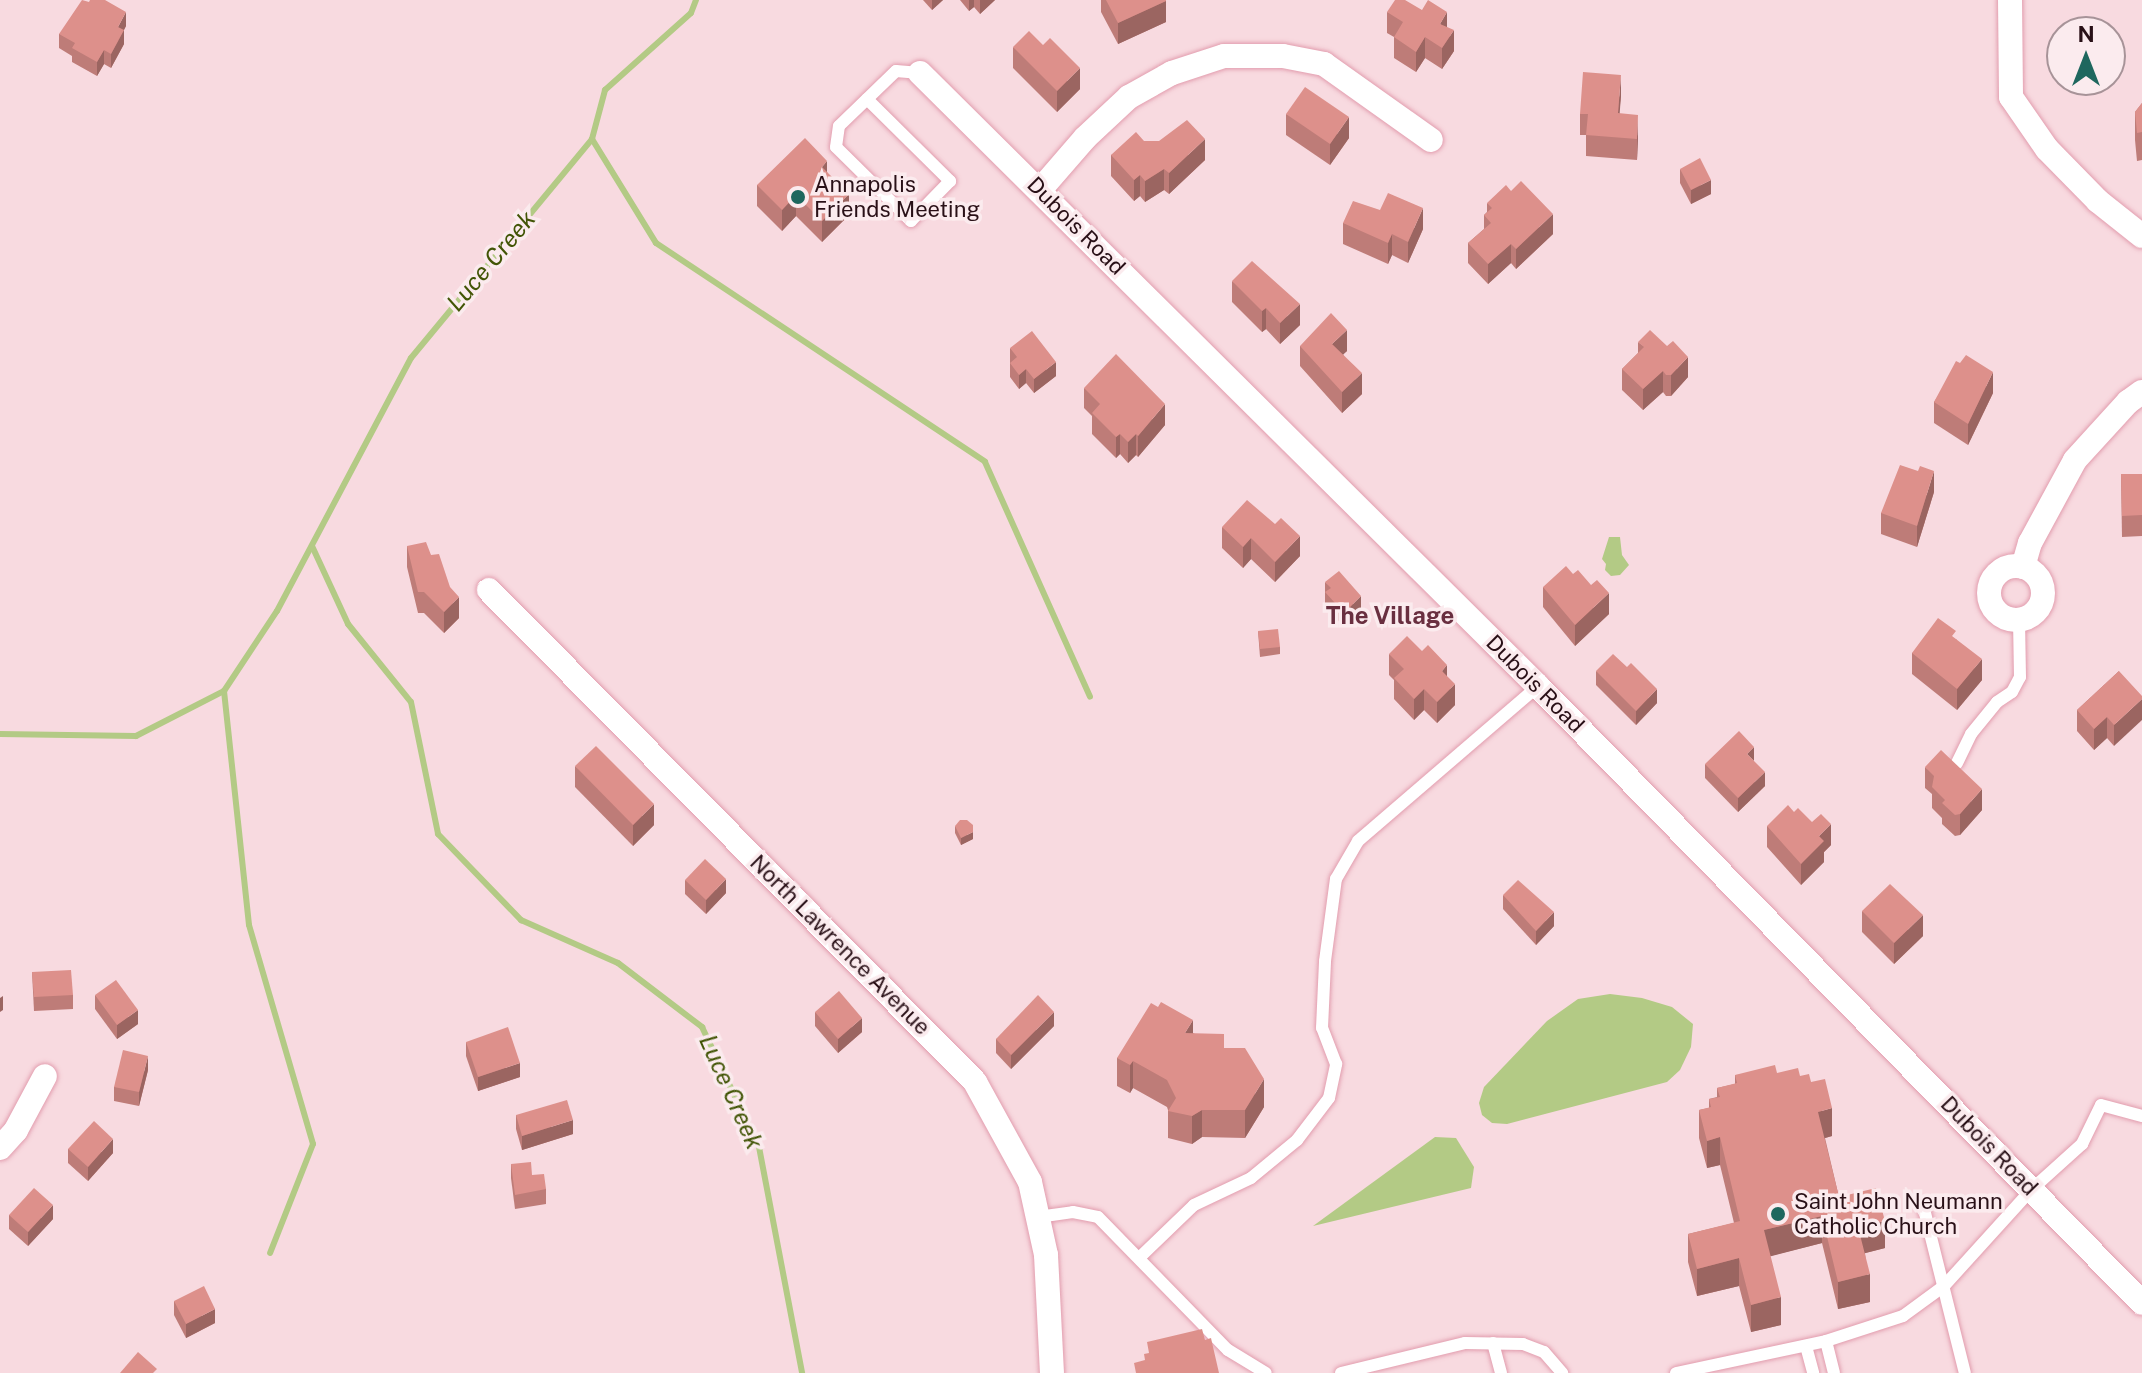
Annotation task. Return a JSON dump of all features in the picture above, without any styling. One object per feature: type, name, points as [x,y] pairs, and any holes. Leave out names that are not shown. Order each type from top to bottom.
[{"type":"street","points":[[2010,0],[2011,97],[2047,149],[2098,201],[2142,236]]},
{"type":"street","points":[[1040,190],[1085,138],[1129,97],[1172,73],[1224,56],[1283,56],[1324,64],[1431,140]]},
{"type":"street","name":"Dubois Road","points":[[920,73],[1538,686],[2142,1303]]},
{"type":"street","points":[[2023,567],[2030,543],[2075,460],[2128,402],[2142,392]]},
{"type":"street","points":[[2023,567],[2040,579],[2043,589],[2037,609],[2019,620],[1999,614],[1989,596],[1990,585],[2002,569],[2023,567]]},
{"type":"street","name":"North Lawrence Avenue","points":[[489,590],[975,1082],[1030,1182],[1046,1255],[1052,1373]]},
{"type":"street","points":[[0,1148],[16,1130],[45,1076]]},
{"type":"lane","points":[[867,99],[950,181],[911,221],[836,147],[839,126],[896,71],[920,73]]},
{"type":"lane","points":[[1957,763],[1971,734],[1997,702],[2012,692],[2020,677],[2019,620]]},
{"type":"lane","points":[[1139,1258],[1194,1205],[1251,1178],[1297,1140],[1329,1098],[1336,1064],[1322,1028],[1325,961],[1336,879],[1358,841],[1538,686]]},
{"type":"lane","points":[[1676,1373],[1826,1341],[1903,1316],[1944,1286],[2031,1190],[2082,1144],[2101,1105],[2142,1116]]},
{"type":"lane","points":[[1923,1205],[1965,1373]]},
{"type":"lane","points":[[1038,1217],[1073,1212],[1098,1217],[1228,1350],[1266,1373]]},
{"type":"lane","points":[[1826,1341],[1834,1373]]},
{"type":"lane","points":[[1341,1373],[1465,1343],[1523,1344],[1544,1352],[1562,1373]]},
{"type":"lane","points":[[1493,1343],[1501,1373]]},
{"type":"lane","points":[[1806,1346],[1813,1373]]},
{"type":"shaded area","points":[[1609,537],[1620,537],[1622,555],[1629,565],[1620,575],[1611,576],[1605,570],[1606,564],[1602,559]]},
{"type":"shaded area","points":[[1610,994],[1642,998],[1672,1007],[1693,1024],[1691,1047],[1680,1070],[1667,1082],[1507,1124],[1492,1123],[1482,1115],[1479,1103],[1484,1087],[1547,1021],[1578,999]]},
{"type":"shaded area","points":[[1435,1137],[1456,1138],[1474,1167],[1471,1188],[1313,1226]]},
{"type":"building","points":[[82,0],[105,0],[126,12],[118,27],[124,30],[111,54],[104,50],[97,62],[72,48],[75,43],[59,34]]},
{"type":"building","points":[[1106,0],[1166,0],[1166,1],[1118,23]]},
{"type":"building","points":[[1395,0],[1405,0],[1422,10],[1428,0],[1447,12],[1440,24],[1454,30],[1442,48],[1425,37],[1416,52],[1394,37],[1403,22],[1387,12]]},
{"type":"building","points":[[1029,31],[1043,45],[1050,38],[1080,68],[1057,91],[1013,47]]},
{"type":"building","points":[[1583,72],[1621,75],[1618,113],[1638,115],[1637,139],[1586,135],[1588,114],[1580,114]]},
{"type":"building","points":[[1305,87],[1349,117],[1330,144],[1286,114]]},
{"type":"building","points":[[2142,103],[2142,132],[2137,133],[2135,112]]},
{"type":"building","points":[[1187,120],[1205,139],[1169,173],[1164,169],[1145,181],[1140,175],[1134,180],[1111,155],[1136,132],[1144,141],[1159,141]]},
{"type":"building","points":[[805,138],[827,161],[822,167],[849,194],[822,221],[796,195],[782,210],[757,185]]},
{"type":"building","points":[[1700,158],[1711,180],[1691,190],[1680,169]]},
{"type":"building","points":[[1521,181],[1553,214],[1516,249],[1511,244],[1488,264],[1468,243],[1491,223],[1484,215],[1492,208],[1487,203],[1506,185],[1511,191]]},
{"type":"building","points":[[1388,193],[1423,208],[1408,242],[1392,234],[1388,243],[1343,223],[1353,201],[1380,210]]},
{"type":"building","points":[[1252,261],[1300,304],[1280,323],[1266,308],[1262,311],[1232,281]]},
{"type":"building","points":[[1331,313],[1347,330],[1332,344],[1362,373],[1342,392],[1300,346]]},
{"type":"building","points":[[1650,330],[1667,346],[1673,341],[1688,357],[1671,375],[1663,371],[1643,389],[1622,369],[1644,347],[1638,342]]},
{"type":"building","points":[[1032,331],[1056,362],[1034,379],[1026,369],[1019,375],[1010,363],[1017,357],[1010,348]]},
{"type":"building","points":[[1116,354],[1165,404],[1138,436],[1136,434],[1128,442],[1120,434],[1116,437],[1092,413],[1100,404],[1084,388]]},
{"type":"building","points":[[1966,355],[1993,372],[1968,424],[1934,402],[1956,361],[1960,363]]},
{"type":"building","points":[[1900,465],[1918,471],[1920,466],[1934,471],[1917,526],[1881,513]]},
{"type":"building","points":[[2121,474],[2142,474],[2142,515],[2122,516]]},
{"type":"building","points":[[1247,500],[1275,524],[1281,518],[1300,536],[1275,562],[1251,538],[1243,547],[1222,527]]},
{"type":"building","points":[[426,542],[431,555],[439,554],[450,587],[459,597],[444,612],[424,592],[418,592],[407,546]]},
{"type":"building","points":[[1566,566],[1573,574],[1578,570],[1591,585],[1597,580],[1609,593],[1575,625],[1543,587]]},
{"type":"building","points":[[1339,571],[1361,596],[1344,613],[1325,592],[1331,588],[1325,582]]},
{"type":"building","points":[[1938,618],[1956,631],[1952,636],[1982,659],[1957,689],[1912,653]]},
{"type":"building","points":[[1278,629],[1280,647],[1260,649],[1258,631]]},
{"type":"building","points":[[1407,636],[1422,651],[1428,645],[1447,665],[1442,671],[1455,684],[1437,702],[1424,689],[1414,699],[1394,678],[1404,669],[1389,654]]},
{"type":"building","points":[[1613,654],[1627,667],[1631,663],[1657,689],[1636,711],[1596,671]]},
{"type":"building","points":[[2119,671],[2142,699],[2114,725],[2107,717],[2094,729],[2077,710]]},
{"type":"building","points":[[1739,731],[1754,747],[1747,754],[1765,772],[1738,798],[1705,764]]},
{"type":"building","points":[[596,746],[654,804],[633,825],[575,766]]},
{"type":"building","points":[[1941,750],[1982,789],[1960,814],[1955,815],[1942,803],[1945,800],[1932,787],[1934,776],[1925,767]]},
{"type":"building","points":[[1788,805],[1794,812],[1798,808],[1812,822],[1821,814],[1831,824],[1819,836],[1824,841],[1801,864],[1767,826]]},
{"type":"building","points":[[960,820],[967,820],[973,825],[973,832],[961,838],[955,826]]},
{"type":"building","points":[[705,859],[726,879],[706,900],[685,880]]},
{"type":"building","points":[[1518,880],[1554,912],[1536,931],[1503,895]]},
{"type":"building","points":[[1890,884],[1923,915],[1894,943],[1862,911]]},
{"type":"building","points":[[71,970],[73,995],[34,997],[32,972]]},
{"type":"building","points":[[116,980],[138,1010],[117,1025],[95,995]]},
{"type":"building","points":[[839,991],[862,1018],[838,1039],[815,1012]]},
{"type":"building","points":[[1038,995],[1054,1012],[1011,1055],[996,1039]]},
{"type":"building","points":[[1161,1002],[1193,1020],[1185,1033],[1224,1034],[1224,1048],[1245,1048],[1264,1079],[1245,1110],[1202,1110],[1192,1116],[1168,1111],[1176,1098],[1167,1080],[1133,1061],[1130,1065],[1117,1058],[1151,1003],[1158,1007]]},
{"type":"building","points":[[508,1027],[520,1063],[478,1077],[466,1042]]},
{"type":"building","points":[[123,1050],[148,1056],[139,1092],[114,1087]]},
{"type":"building","name":"Saint John Neumann Catholic Church","points":[[1775,1065],[1777,1073],[1798,1068],[1800,1076],[1809,1074],[1811,1082],[1825,1079],[1832,1108],[1818,1112],[1839,1197],[1876,1188],[1885,1221],[1858,1227],[1870,1274],[1838,1282],[1822,1216],[1764,1230],[1781,1297],[1751,1305],[1739,1258],[1697,1269],[1688,1234],[1740,1221],[1720,1137],[1707,1141],[1699,1110],[1711,1107],[1709,1099],[1720,1097],[1717,1088],[1737,1083],[1735,1075]]},
{"type":"building","points":[[567,1100],[573,1120],[522,1136],[516,1115]]},
{"type":"building","points":[[94,1121],[113,1139],[88,1167],[68,1149]]},
{"type":"building","points":[[531,1162],[532,1175],[544,1174],[546,1189],[515,1195],[511,1164]]},
{"type":"building","points":[[34,1188],[53,1205],[28,1232],[9,1215]]},
{"type":"building","points":[[204,1286],[215,1309],[186,1324],[174,1301]]},
{"type":"building","points":[[1202,1329],[1205,1340],[1211,1338],[1219,1373],[1136,1373],[1134,1363],[1145,1360],[1144,1354],[1149,1353],[1147,1342]]},
{"type":"building","points":[[138,1352],[157,1369],[153,1373],[120,1373]]},
{"type":"waterway","name":"Luce Creek","points":[[0,734],[136,736],[224,691],[277,611],[411,358],[592,139],[605,90],[691,13],[696,0]]},
{"type":"waterway","points":[[592,139],[656,243],[985,462],[1090,697]]},
{"type":"waterway","name":"Luce Creek","points":[[312,546],[348,624],[411,702],[438,834],[521,920],[618,963],[702,1027],[759,1147],[802,1373]]},
{"type":"waterway","points":[[224,691],[249,925],[313,1144],[270,1253]]},
{"type":"place","name":"Annapolis Friends Meeting","points":[[798,197]]},
{"type":"place","name":"Saint John Neumann Catholic Church","points":[[1778,1214]]},
{"type":"district","name":"The Village","points":[[1390,616]]}]
